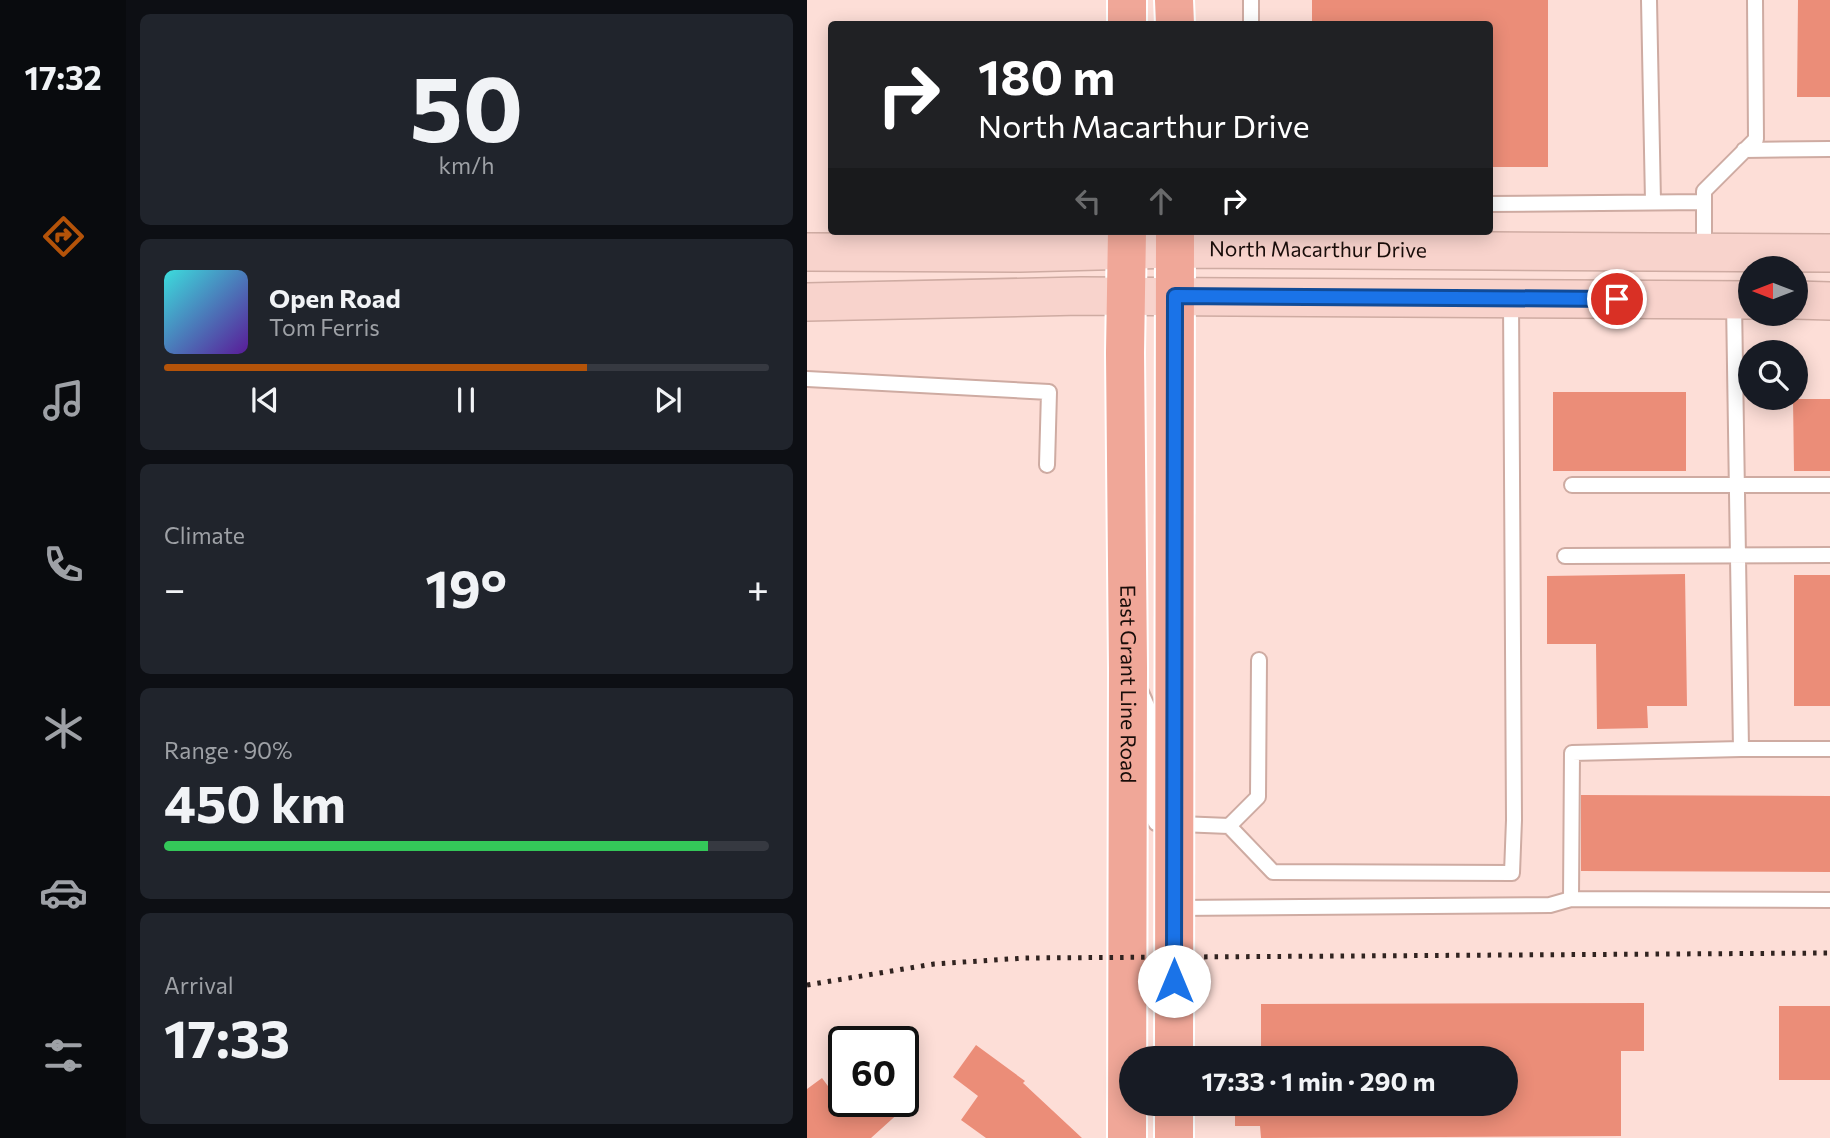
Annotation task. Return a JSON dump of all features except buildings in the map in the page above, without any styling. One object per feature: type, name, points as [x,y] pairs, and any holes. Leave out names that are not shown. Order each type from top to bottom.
[{"type":"main road","points":[[1127,0],[1127,21]]},
{"type":"main road","points":[[1175,0],[1175,21]]},
{"type":"main road","name":"North Macarthur Drive","points":[[807,253],[1020,253],[1127,240],[1175,240],[1830,253]]},
{"type":"main road","name":"East Grant Line Road","points":[[1127,240],[1127,1138]]},
{"type":"main road","points":[[1174,1046],[1175,240]]},
{"type":"main road","points":[[807,302],[1127,296],[1734,300]]},
{"type":"main road","points":[[1808,300],[1830,301]]},
{"type":"main road","points":[[1174,1116],[1174,1138]]},
{"type":"lane","points":[[1251,0],[1251,21]]},
{"type":"lane","points":[[1649,0],[1653,201]]},
{"type":"lane","points":[[1704,252],[1704,191],[1756,139],[1755,0]]},
{"type":"lane","points":[[1744,150],[1830,149]]},
{"type":"lane","points":[[1493,204],[1704,202]]},
{"type":"lane","points":[[1229,826],[1273,872],[1512,873],[1514,793],[1511,298]]},
{"type":"lane","points":[[1734,300],[1740,749]]},
{"type":"lane","points":[[807,379],[1049,392],[1047,465]]},
{"type":"lane","points":[[1572,485],[1830,485]]},
{"type":"lane","points":[[1565,556],[1830,555]]},
{"type":"lane","points":[[1128,668],[1148,708],[1150,813],[1156,823],[1173,826],[1229,826],[1258,797],[1259,660]]},
{"type":"lane","points":[[1571,899],[1572,753],[1830,749]]},
{"type":"lane","points":[[1174,908],[1550,905],[1571,899],[1830,900]]},
{"type":"railway","points":[[807,985],[934,964],[1025,958],[1831,953]]},
{"type":"route","points":[[1174,981],[1175,296],[1617,299]]}]
